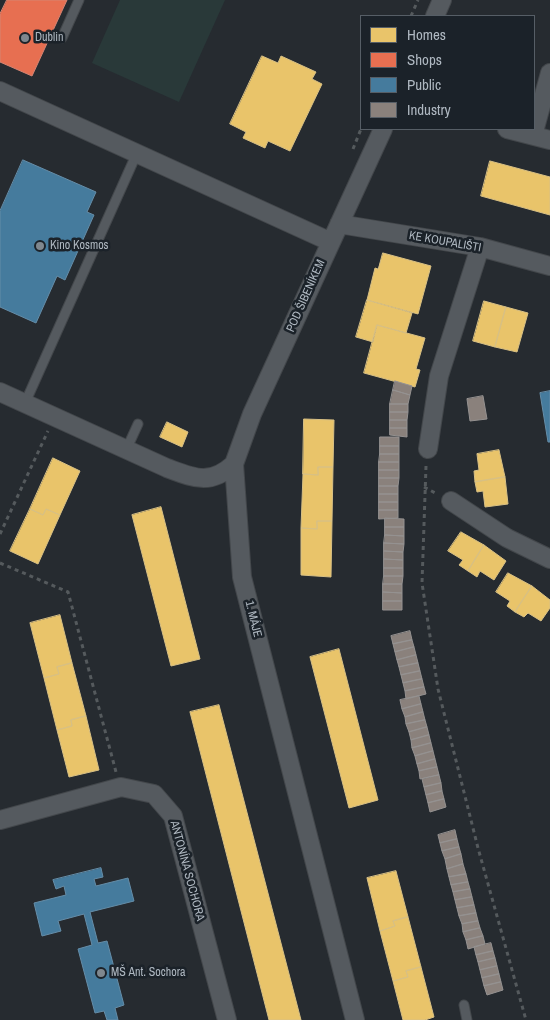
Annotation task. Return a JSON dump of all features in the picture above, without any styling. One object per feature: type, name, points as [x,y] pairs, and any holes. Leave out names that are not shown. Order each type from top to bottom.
[{"type":"street","points":[[435,15],[442,0]]},
{"type":"street","points":[[511,130],[542,138],[550,73]]},
{"type":"street","points":[[0,91],[331,242]]},
{"type":"street","name":"POD ŠIBENÍKEM","points":[[234,464],[252,414],[383,130]]},
{"type":"street","name":"KE KOUPALIŠTI","points":[[339,224],[480,247],[550,266]]},
{"type":"street","points":[[428,449],[439,376],[480,247]]},
{"type":"street","points":[[0,392],[127,448],[167,468],[194,478],[206,479],[223,475],[234,464]]},
{"type":"street","name":"1. MÁJE","points":[[234,464],[242,577],[355,1020]]},
{"type":"street","points":[[451,501],[507,538],[550,559]]},
{"type":"street","name":"ANTONÍNA SOCHORA","points":[[0,820],[120,787],[154,794],[173,816],[227,1020]]},
{"type":"lane","points":[[62,38],[78,0]]},
{"type":"lane","points":[[25,403],[137,153]]},
{"type":"lane","points":[[127,448],[138,424]]},
{"type":"lane","points":[[464,1005],[467,1020]]},
{"type":"path","points":[[411,15],[418,0]]},
{"type":"path","points":[[350,154],[361,130]]},
{"type":"path","points":[[0,534],[48,430]]},
{"type":"path","points":[[428,449],[424,487],[422,584],[438,689],[478,848],[526,1020]]},
{"type":"path","points":[[0,563],[68,592],[120,787]]},
{"type":"shaded area","points":[[120,0],[225,0],[179,102],[92,63]]},
{"type":"building: Homes","points":[[262,56],[278,63],[281,56],[316,72],[312,79],[322,84],[290,151],[268,141],[265,148],[243,138],[246,132],[230,124]]},
{"type":"building: Homes","points":[[490,161],[550,177],[550,215],[481,196]]},
{"type":"building: Homes","points":[[383,253],[431,266],[418,314],[367,300],[375,268],[378,269]]},
{"type":"building: Homes","points":[[367,300],[412,313],[406,333],[377,325],[373,342],[356,337]]},
{"type":"building: Homes","points":[[484,301],[506,307],[495,347],[473,341]]},
{"type":"building: Homes","points":[[506,307],[528,313],[517,352],[495,347]]},
{"type":"building: Homes","points":[[377,325],[425,338],[416,369],[420,370],[415,387],[364,373]]},
{"type":"building: Homes","points":[[304,419],[334,420],[333,467],[318,467],[318,475],[303,474]]},
{"type":"building: Homes","points":[[167,422],[188,432],[182,447],[160,437]]},
{"type":"building: Homes","points":[[499,450],[505,477],[475,482],[474,471],[479,470],[477,454]]},
{"type":"building: Homes","points":[[53,458],[80,471],[60,515],[46,509],[43,515],[30,509]]},
{"type":"building: Homes","points":[[318,467],[333,467],[332,521],[317,521],[317,529],[301,528],[303,474],[318,475]]},
{"type":"building: Homes","points":[[505,477],[508,504],[485,507],[483,491],[477,492],[475,482]]},
{"type":"building: Homes","points":[[161,507],[200,659],[171,666],[132,515]]},
{"type":"building: Homes","points":[[30,509],[43,515],[46,509],[60,515],[38,564],[10,551]]},
{"type":"building: Homes","points":[[317,521],[332,521],[331,577],[301,575],[301,528],[317,529]]},
{"type":"building: Homes","points":[[461,532],[484,545],[468,571],[459,565],[463,560],[448,551]]},
{"type":"building: Homes","points":[[484,545],[506,561],[494,580],[480,571],[477,577],[468,571]]},
{"type":"building: Homes","points":[[508,573],[532,586],[515,612],[507,606],[510,601],[496,592]]},
{"type":"building: Homes","points":[[532,586],[550,600],[550,608],[541,621],[528,613],[524,617],[515,612]]},
{"type":"building: Homes","points":[[60,615],[72,663],[57,667],[59,674],[44,678],[30,623]]},
{"type":"building: Homes","points":[[339,649],[378,800],[349,808],[310,657]]},
{"type":"building: Homes","points":[[72,663],[86,716],[71,720],[72,726],[57,730],[44,678],[59,674],[57,667]]},
{"type":"building: Homes","points":[[219,705],[301,1020],[269,1020],[190,712]]},
{"type":"building: Homes","points":[[86,716],[99,770],[69,777],[57,730],[72,726],[71,720]]},
{"type":"building: Homes","points":[[396,871],[408,917],[393,921],[395,926],[380,931],[367,878]]},
{"type":"building: Homes","points":[[408,917],[421,967],[406,971],[408,977],[393,981],[380,931],[395,926],[393,921]]},
{"type":"building: Homes","points":[[421,967],[434,1017],[425,1020],[403,1020],[393,981],[408,977],[406,971]]},
{"type":"building: Shops","name":"Dublin","points":[[7,0],[67,0],[32,76],[0,62],[0,14]]},
{"type":"building: Public","name":"Kino Kosmos","points":[[23,160],[96,192],[87,212],[94,215],[65,280],[57,276],[36,323],[0,307],[0,211]]},
{"type":"building: Public","points":[[550,391],[550,442],[548,442],[540,393]]},
{"type":"building: Public","points":[[101,868],[103,877],[94,879],[96,886],[128,878],[134,901],[90,912],[98,943],[107,941],[124,1005],[115,1008],[118,1020],[107,1020],[104,1011],[95,1013],[78,949],[92,945],[84,914],[58,921],[61,931],[42,936],[34,903],[66,895],[64,886],[56,889],[53,880]]},
{"type":"building: Industry","points":[[395,381],[412,386],[410,395],[393,390]]},
{"type":"building: Industry","points":[[393,390],[410,395],[408,404],[390,404]]},
{"type":"building: Industry","points":[[483,396],[487,419],[470,421],[467,399]]},
{"type":"building: Industry","points":[[390,404],[408,404],[408,412],[390,412]]},
{"type":"building: Industry","points":[[390,412],[408,412],[407,420],[390,420]]},
{"type":"building: Industry","points":[[390,420],[407,420],[407,428],[390,428]]},
{"type":"building: Industry","points":[[390,428],[407,428],[407,437],[390,435]]},
{"type":"building: Industry","points":[[380,437],[399,437],[399,446],[380,446]]},
{"type":"building: Industry","points":[[380,446],[399,446],[399,454],[380,454]]},
{"type":"building: Industry","points":[[380,454],[399,454],[399,462],[379,462]]},
{"type":"building: Industry","points":[[379,462],[399,462],[399,470],[379,470]]},
{"type":"building: Industry","points":[[379,470],[399,470],[399,478],[379,478]]},
{"type":"building: Industry","points":[[379,478],[399,478],[398,486],[379,486]]},
{"type":"building: Industry","points":[[379,486],[398,486],[398,494],[379,494]]},
{"type":"building: Industry","points":[[379,494],[398,494],[398,502],[379,502]]},
{"type":"building: Industry","points":[[379,502],[398,502],[398,510],[379,510]]},
{"type":"building: Industry","points":[[379,510],[398,510],[398,518],[379,519]]},
{"type":"building: Industry","points":[[385,518],[404,519],[404,527],[385,527]]},
{"type":"building: Industry","points":[[385,527],[404,527],[404,536],[385,535]]},
{"type":"building: Industry","points":[[385,535],[404,536],[404,544],[384,543]]},
{"type":"building: Industry","points":[[384,543],[404,544],[403,552],[384,551]]},
{"type":"building: Industry","points":[[384,551],[403,552],[403,560],[384,559]]},
{"type":"building: Industry","points":[[384,559],[403,560],[403,568],[384,568]]},
{"type":"building: Industry","points":[[384,568],[403,568],[403,576],[384,576]]},
{"type":"building: Industry","points":[[384,576],[403,576],[402,584],[383,584]]},
{"type":"building: Industry","points":[[383,584],[402,584],[402,593],[383,592]]},
{"type":"building: Industry","points":[[383,592],[402,593],[402,601],[383,601]]},
{"type":"building: Industry","points":[[383,601],[402,601],[402,610],[383,610]]},
{"type":"building: Industry","points":[[410,631],[412,640],[393,644],[391,636]]},
{"type":"building: Industry","points":[[412,640],[414,647],[395,652],[393,644]]},
{"type":"building: Industry","points":[[414,647],[416,655],[397,660],[395,652]]},
{"type":"building: Industry","points":[[416,655],[418,663],[399,667],[397,660]]},
{"type":"building: Industry","points":[[418,663],[420,671],[401,675],[399,667]]},
{"type":"building: Industry","points":[[420,671],[422,679],[403,683],[401,675]]},
{"type":"building: Industry","points":[[422,679],[424,687],[405,691],[403,683]]},
{"type":"building: Industry","points":[[424,687],[426,694],[406,699],[405,691]]},
{"type":"building: Industry","points":[[419,696],[421,704],[402,709],[400,700]]},
{"type":"building: Industry","points":[[421,704],[423,712],[405,717],[402,709]]},
{"type":"building: Industry","points":[[423,712],[425,720],[406,724],[405,717]]},
{"type":"building: Industry","points":[[425,720],[427,727],[409,732],[406,724]]},
{"type":"building: Industry","points":[[427,727],[429,735],[411,740],[409,732]]},
{"type":"building: Industry","points":[[429,735],[431,743],[412,748],[411,740]]},
{"type":"building: Industry","points":[[431,743],[433,751],[415,756],[412,748]]},
{"type":"building: Industry","points":[[433,751],[435,759],[417,764],[415,756]]},
{"type":"building: Industry","points":[[435,759],[437,767],[419,771],[417,764]]},
{"type":"building: Industry","points":[[437,767],[439,775],[420,779],[419,771]]},
{"type":"building: Industry","points":[[439,775],[441,783],[424,787],[422,779]]},
{"type":"building: Industry","points":[[441,783],[442,791],[426,795],[424,787]]},
{"type":"building: Industry","points":[[442,791],[444,799],[428,803],[426,795]]},
{"type":"building: Industry","points":[[444,799],[446,807],[430,812],[428,803]]},
{"type":"building: Industry","points":[[455,830],[457,839],[440,843],[438,835]]},
{"type":"building: Industry","points":[[457,839],[459,847],[442,851],[440,843]]},
{"type":"building: Industry","points":[[459,847],[461,854],[445,859],[442,851]]},
{"type":"building: Industry","points":[[461,854],[463,864],[447,869],[445,859]]},
{"type":"building: Industry","points":[[463,864],[466,874],[449,877],[447,869]]},
{"type":"building: Industry","points":[[466,874],[468,882],[451,885],[449,877]]},
{"type":"building: Industry","points":[[468,882],[470,889],[453,892],[451,885]]},
{"type":"building: Industry","points":[[470,889],[472,897],[455,900],[453,892]]},
{"type":"building: Industry","points":[[472,897],[474,905],[457,908],[455,900]]},
{"type":"building: Industry","points":[[474,905],[476,913],[459,916],[457,908]]},
{"type":"building: Industry","points":[[476,913],[478,921],[462,924],[459,916]]},
{"type":"building: Industry","points":[[478,921],[480,928],[463,932],[462,924]]},
{"type":"building: Industry","points":[[480,928],[483,936],[466,940],[463,932]]},
{"type":"building: Industry","points":[[483,936],[485,944],[468,949],[466,940]]},
{"type":"building: Industry","points":[[491,943],[493,951],[476,955],[474,947]]},
{"type":"building: Industry","points":[[493,951],[495,958],[478,962],[476,955]]},
{"type":"building: Industry","points":[[495,958],[497,966],[480,970],[478,962]]},
{"type":"building: Industry","points":[[497,966],[499,974],[482,978],[480,970]]},
{"type":"building: Industry","points":[[499,974],[501,982],[484,986],[482,978]]},
{"type":"building: Industry","points":[[501,982],[503,990],[487,995],[484,986]]},
{"type":"place","name":"Dublin","points":[[25,38]]},
{"type":"place","name":"Kino Kosmos","points":[[40,246]]},
{"type":"place","name":"MŠ Ant. Sochora","points":[[101,973]]}]
